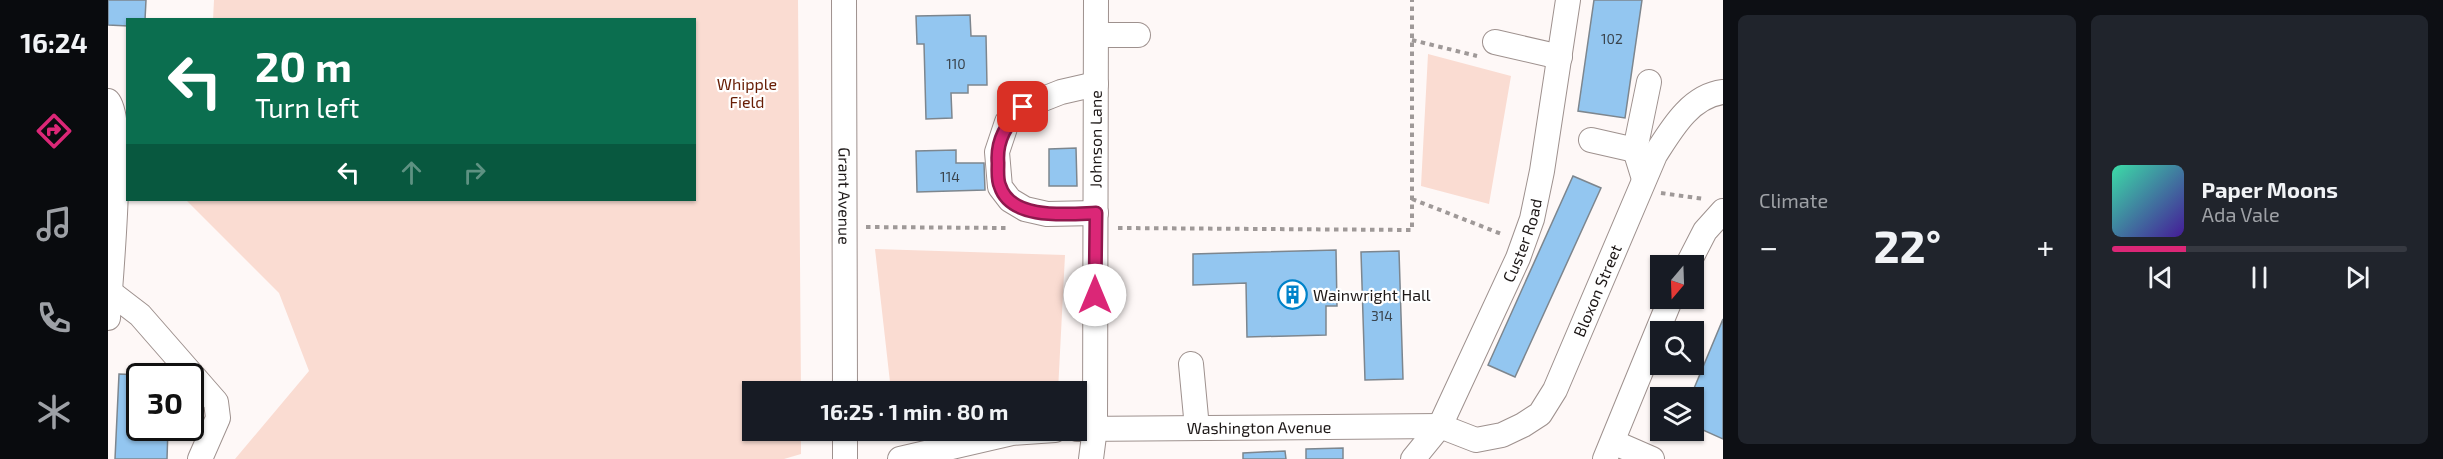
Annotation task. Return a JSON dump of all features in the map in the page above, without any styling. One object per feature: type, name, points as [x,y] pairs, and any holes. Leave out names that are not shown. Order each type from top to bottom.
[{"type":"street","name":"Grant Avenue","points":[[844,0],[845,381]]},
{"type":"street","name":"Johnson Lane","points":[[1087,408],[1096,220],[1096,0]]},
{"type":"street","name":"Custer Road","points":[[1413,459],[1440,426],[1532,219],[1542,171],[1568,0]]},
{"type":"street","points":[[1096,35],[1138,35]]},
{"type":"street","points":[[1495,42],[1560,57]]},
{"type":"street","points":[[1642,184],[1635,150],[1649,82]]},
{"type":"street","points":[[1096,84],[1061,92],[1023,107],[1007,122],[997,152],[1000,187],[1010,200],[1025,209],[1096,220]]},
{"type":"street","name":"Bloxon Street","points":[[1440,426],[1473,450],[1540,414],[1555,390],[1660,146],[1687,110],[1702,100],[1723,92]]},
{"type":"street","points":[[108,100],[112,104],[115,218],[108,318]]},
{"type":"street","points":[[1591,140],[1635,150]]},
{"type":"street","points":[[1693,255],[1718,206]]},
{"type":"street","points":[[110,292],[140,315],[216,402],[219,418],[200,459]]},
{"type":"street","points":[[1652,459],[1609,450],[1667,309]]},
{"type":"street","points":[[1191,364],[1197,428]]},
{"type":"street","name":"Washington Avenue","points":[[1087,429],[1440,426]]},
{"type":"street","name":"Johnson Lane","points":[[1087,436],[1090,459]]},
{"type":"street","points":[[845,441],[846,459]]},
{"type":"street","points":[[900,459],[978,441]]},
{"type":"path","points":[[1096,220],[1412,230],[1412,0]]},
{"type":"path","points":[[1412,39],[1482,57],[1495,42]]},
{"type":"path","points":[[1642,184],[1718,206]]},
{"type":"path","points":[[1412,200],[1523,242]]},
{"type":"path","points":[[845,227],[1012,228]]},
{"type":"green space","name":"Whipple Field","points":[[214,0],[798,0],[801,381],[742,381],[742,441],[801,441],[801,454],[784,459],[235,459],[309,371],[279,293],[187,201],[696,201],[696,18],[213,18]]},
{"type":"green space","points":[[1428,54],[1511,76],[1489,204],[1421,186]]},
{"type":"green space","points":[[875,249],[1065,255],[1059,381],[890,381]]},
{"type":"building","points":[[108,0],[146,0],[145,18],[126,18],[126,26],[108,25]]},
{"type":"building","points":[[1594,0],[1642,0],[1625,118],[1578,111]]},
{"type":"building","points":[[970,15],[971,36],[986,36],[987,85],[968,85],[968,93],[951,93],[952,118],[926,119],[924,44],[917,44],[916,16]]},
{"type":"building","points":[[1076,148],[1077,186],[1049,186],[1049,149]]},
{"type":"building","points":[[956,150],[956,163],[984,163],[985,190],[917,192],[916,151]]},
{"type":"building","points":[[1573,176],[1601,188],[1515,377],[1488,365]]},
{"type":"building","name":"Wainwright Hall","points":[[1336,250],[1337,306],[1326,306],[1326,335],[1247,337],[1246,283],[1193,285],[1193,254]]},
{"type":"building","points":[[1399,251],[1403,379],[1365,380],[1361,252]]},
{"type":"building","points":[[1723,319],[1723,439],[1704,430],[1704,387],[1695,387],[1700,375],[1704,375],[1704,364]]},
{"type":"building","points":[[119,374],[126,374],[126,441],[168,441],[167,459],[115,459]]},
{"type":"building","points":[[1343,448],[1343,459],[1306,459],[1306,449]]},
{"type":"building","points":[[1285,451],[1286,459],[1243,459],[1243,453]]},
{"type":"place","name":"Wainwright Hall","points":[[1292,295]]},
{"type":"route","points":[[1023,107],[1007,122],[997,152],[1000,187],[1010,200],[1025,209],[1047,214],[1096,213],[1095,295]]}]
